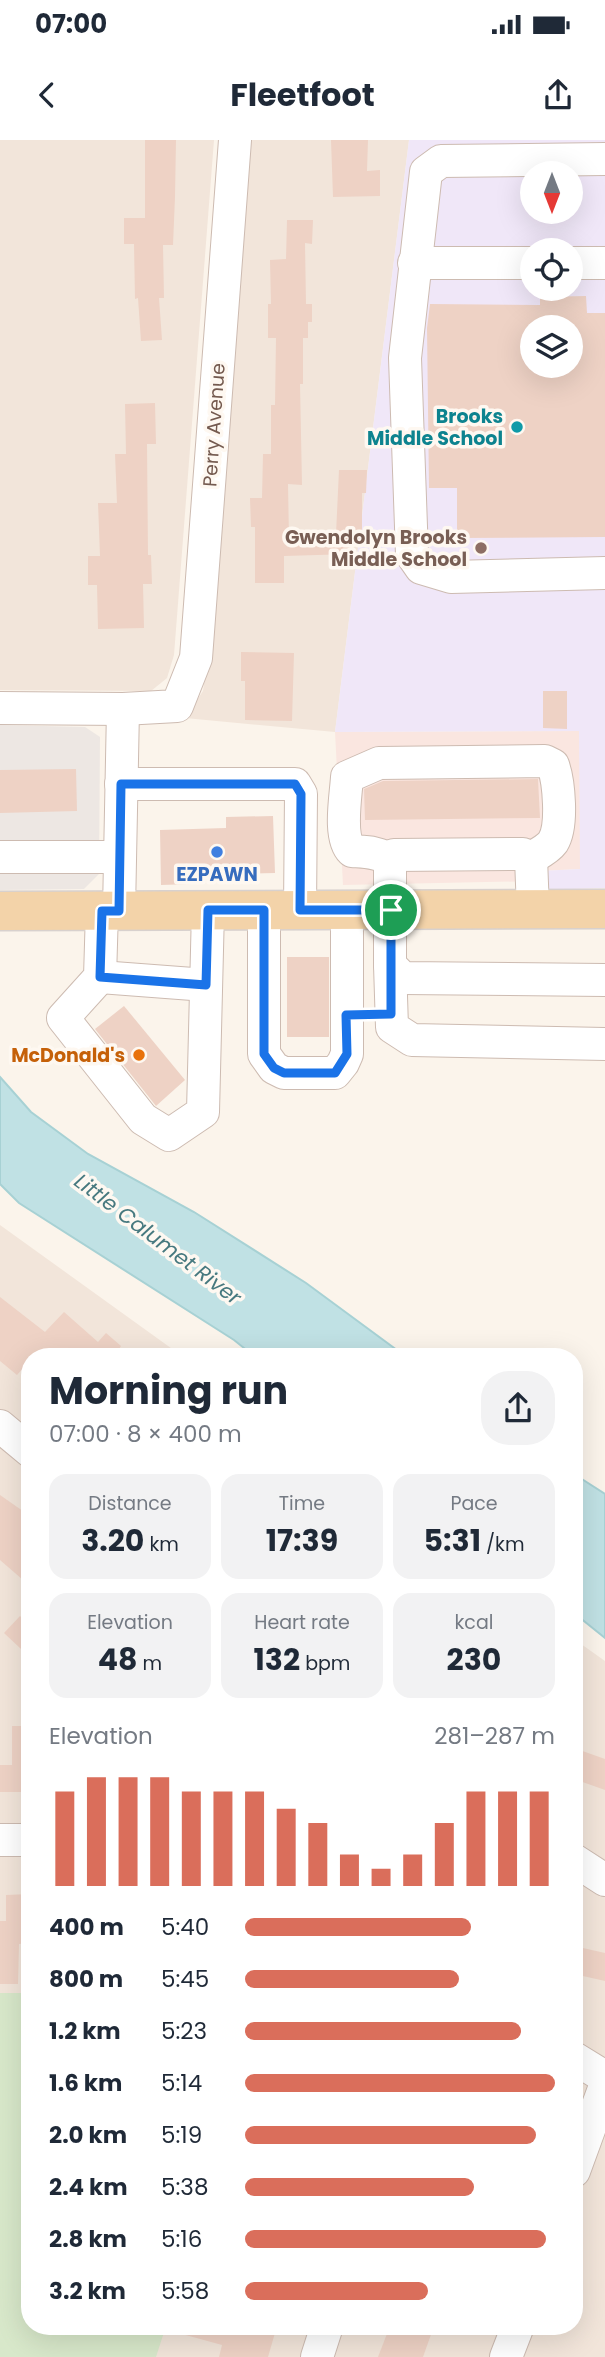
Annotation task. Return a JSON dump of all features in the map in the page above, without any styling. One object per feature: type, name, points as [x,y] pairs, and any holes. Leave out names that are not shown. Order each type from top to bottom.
[{"type":"main road","points":[[0,911],[605,909]]},
{"type":"street","name":"Perry Avenue","points":[[122,709],[177,706],[196,658],[235,140]]},
{"type":"street","points":[[605,159],[441,161],[426,172],[405,358],[412,555],[421,568],[451,577],[605,573]]},
{"type":"street","points":[[414,263],[520,263]]},
{"type":"street","points":[[583,263],[605,263]]},
{"type":"street","points":[[0,708],[122,709],[120,857],[100,977],[63,1018],[143,1119],[169,1135],[203,1112],[208,910]]},
{"type":"street","points":[[390,860],[371,853],[352,851],[348,847],[344,817],[347,777],[379,762],[545,761],[553,765],[557,778],[558,834],[541,852],[533,910]]},
{"type":"street","points":[[121,784],[295,784],[301,794],[282,910],[264,1054],[274,1068],[284,1073],[335,1073],[347,1054],[346,910]]},
{"type":"street","points":[[541,852],[394,855],[390,860],[392,1027],[412,1040],[605,1044]]},
{"type":"street","points":[[0,857],[120,857]]},
{"type":"street","points":[[346,973],[390,969],[403,978],[605,980]]},
{"type":"street","points":[[100,977],[206,985]]},
{"type":"street","points":[[346,1015],[391,1014]]},
{"type":"street","points":[[0,1426],[21,1444]]},
{"type":"street","points":[[0,1840],[21,1840]]},
{"type":"street","points":[[583,1866],[605,1880]]},
{"type":"street","points":[[583,2064],[605,2077]]},
{"type":"street","points":[[583,2146],[605,2086]]},
{"type":"street","points":[[317,2357],[324,2335]]},
{"type":"street","points":[[506,2357],[515,2335]]},
{"type":"shaded area","points":[[0,140],[214,140],[174,655],[167,678],[151,691],[0,690]]},
{"type":"shaded area","points":[[247,140],[409,140],[335,732],[185,718],[203,691],[210,642]]},
{"type":"shaded area","name":"Gwendolyn Brooks Middle School","points":[[409,140],[605,140],[605,888],[539,890],[539,871],[580,869],[579,731],[335,732]]},
{"type":"shaded area","points":[[0,725],[85,727],[100,737],[99,874],[84,889],[0,890]]},
{"type":"shaded area","points":[[580,731],[580,869],[539,871],[539,881],[343,885],[335,732]]},
{"type":"shaded area","points":[[0,1225],[171,1348],[21,1348],[21,2335],[583,2335],[583,1645],[605,1661],[605,2357],[0,2357]]},
{"type":"green space","points":[[0,1993],[21,1993],[21,2335],[163,2335],[156,2357],[0,2357]]},
{"type":"water","name":"Little Calumet River","points":[[0,1077],[31,1112],[88,1154],[194,1212],[306,1283],[394,1348],[244,1348],[19,1203],[0,1184]]},
{"type":"water","points":[[583,1480],[605,1494],[605,1638],[583,1620]]},
{"type":"building","points":[[145,140],[176,140],[175,197],[173,245],[163,245],[164,298],[159,298],[162,340],[141,341],[138,298],[135,299],[134,244],[124,244],[124,218],[145,218]]},
{"type":"building","points":[[331,140],[368,140],[367,171],[380,170],[380,196],[333,197]]},
{"type":"building","points":[[287,220],[313,220],[312,244],[305,243],[306,304],[312,304],[312,322],[308,322],[308,338],[303,338],[303,384],[300,384],[302,485],[288,484],[289,539],[351,537],[351,554],[284,556],[284,583],[255,583],[255,527],[251,527],[250,498],[262,498],[263,454],[271,454],[271,405],[275,405],[276,338],[268,338],[268,304],[271,304],[270,260],[286,259]]},
{"type":"building","name":"Brooks Middle School","points":[[583,296],[586,296],[587,313],[605,313],[605,537],[457,538],[457,488],[429,488],[427,328],[430,304],[540,305],[540,301],[583,301]]},
{"type":"building","points":[[155,403],[156,444],[147,444],[148,555],[151,555],[152,584],[143,584],[144,628],[98,629],[97,585],[88,585],[88,556],[100,556],[98,503],[117,503],[115,454],[126,454],[125,404]]},
{"type":"building","points":[[339,470],[367,470],[366,493],[362,493],[362,534],[336,534]]},
{"type":"building","points":[[241,652],[294,653],[292,721],[245,720],[245,681],[241,681]]},
{"type":"building","points":[[543,691],[567,691],[567,729],[543,728]]},
{"type":"building","points":[[76,769],[77,811],[0,813],[0,770]]},
{"type":"building","points":[[538,779],[540,818],[365,820],[364,789],[383,781]]},
{"type":"building","name":"EZPAWN","points":[[273,816],[275,873],[192,875],[192,884],[161,885],[160,830],[226,828],[226,817]]},
{"type":"building","points":[[287,957],[329,957],[329,1037],[287,1037]]},
{"type":"building","name":"McDonald's","points":[[124,1006],[185,1080],[156,1106],[95,1029]]},
{"type":"building","points":[[0,1297],[45,1332],[64,1312],[98,1342],[106,1333],[121,1346],[21,1348],[21,1370],[17,1375],[0,1361]]},
{"type":"building","points":[[0,1495],[21,1510],[21,1578],[0,1560]]},
{"type":"building","points":[[20,1616],[21,1617],[21,1649],[4,1633]]},
{"type":"building","points":[[12,1726],[21,1726],[21,1792],[0,1792],[0,1765],[12,1765]]},
{"type":"building","points":[[583,1751],[605,1759],[605,1790],[583,1782]]},
{"type":"building","points":[[21,1894],[18,1984],[0,1984],[0,1921],[6,1921],[6,1895]]},
{"type":"building","points":[[583,1948],[605,1953],[605,1981],[583,1976]]},
{"type":"building","points":[[186,2335],[274,2335],[268,2357],[219,2357],[222,2345]]},
{"type":"building","points":[[387,2335],[431,2335],[423,2357],[378,2357]]},
{"type":"place","name":"Brooks Middle School","points":[[517,427]]},
{"type":"place","name":"Gwendolyn Brooks Middle School","points":[[481,548]]},
{"type":"place","name":"EZPAWN","points":[[217,852]]},
{"type":"place","name":"McDonald's","points":[[139,1055]]},
{"type":"route","points":[[121,784],[295,784],[301,794],[300,910],[391,910],[391,1014],[346,1015],[347,1054],[335,1073],[284,1073],[274,1068],[264,1054],[264,910],[208,910],[206,985],[100,977],[102,911],[119,911],[121,784]]}]
